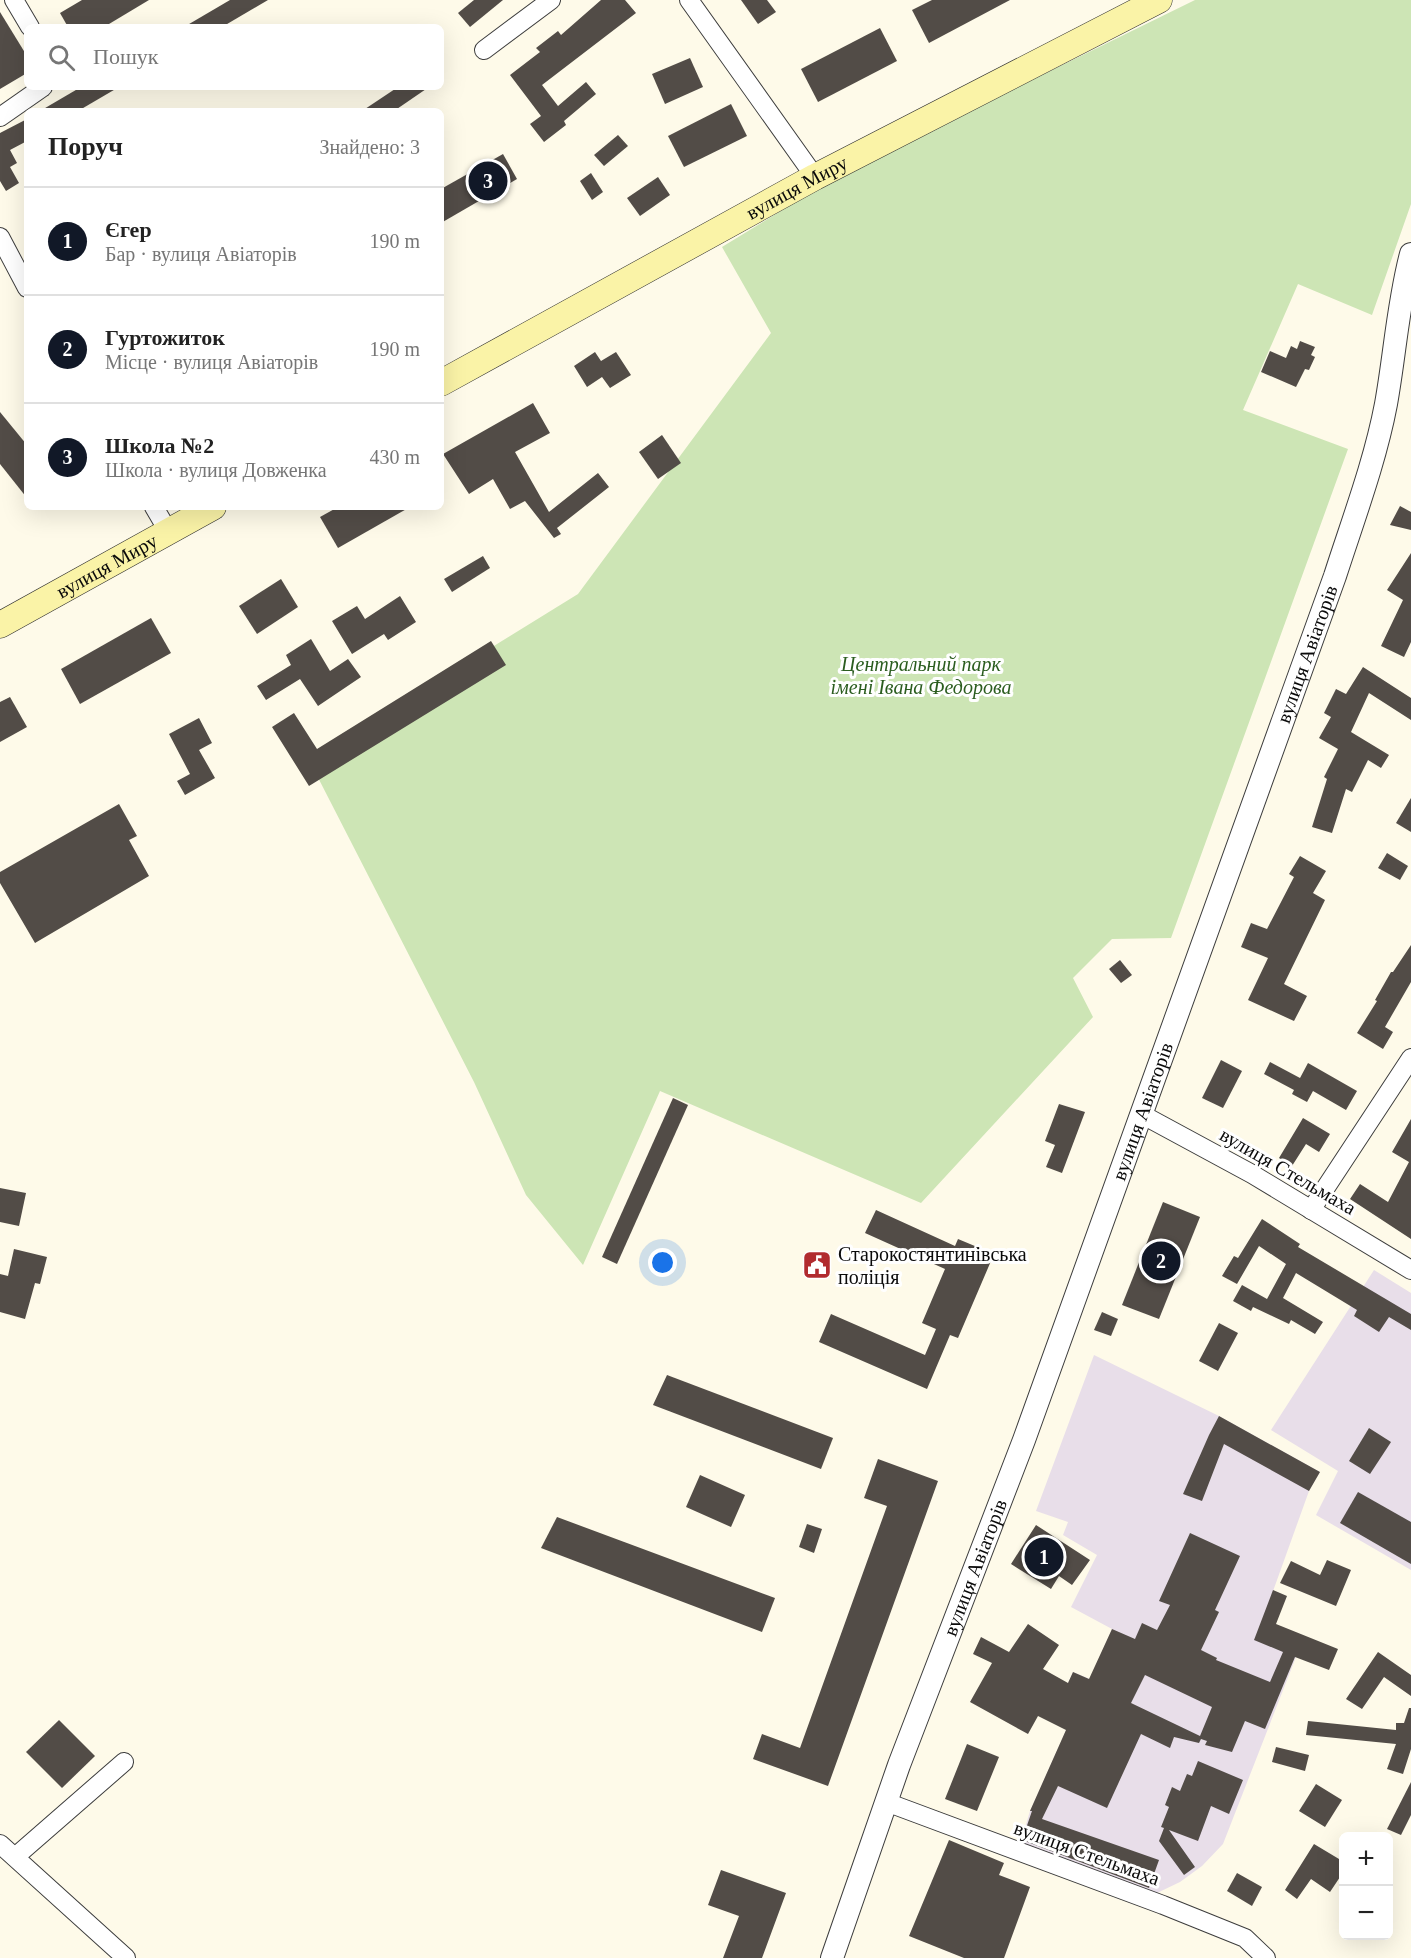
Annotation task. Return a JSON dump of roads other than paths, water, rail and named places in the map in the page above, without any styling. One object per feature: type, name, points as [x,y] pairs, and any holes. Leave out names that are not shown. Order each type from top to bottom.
[{"type":"main road","name":"вулиця Миру","points":[[444,381],[815,177],[1159,0]]},
{"type":"main road","name":"вулиця Миру","points":[[0,625],[207,510]]},
{"type":"street","points":[[14,0],[28,24]]},
{"type":"street","points":[[484,50],[551,0]]},
{"type":"street","points":[[689,0],[815,177]]},
{"type":"street","points":[[0,117],[39,90]]},
{"type":"street","points":[[0,237],[24,282]]},
{"type":"street","name":"вулиця Авіаторів","points":[[832,1958],[886,1802],[1024,1440],[1335,576],[1369,471],[1386,405],[1402,286],[1411,254]]},
{"type":"street","points":[[156,510],[168,531]]},
{"type":"street","points":[[1311,1210],[1411,1058]]},
{"type":"street","name":"вулиця Стельмаха","points":[[1141,1114],[1252,1174],[1411,1270]]},
{"type":"street","points":[[15,1857],[124,1762]]},
{"type":"street","name":"вулиця Стельмаха","points":[[886,1802],[1163,1905],[1245,1938],[1266,1958]]},
{"type":"street","points":[[0,1844],[126,1958]]},
{"type":"place","name":"Школа №2","points":[[488,181]]},
{"type":"place","name":"Гуртожиток","points":[[1161,1261]]},
{"type":"place","name":"Старокостянтинівська поліція","points":[[817,1265]]},
{"type":"place","name":"Єгер","points":[[1044,1557]]},
{"type":"park label","name":"Центральний парк імені Івана Федорова","points":[[921,676]]}]
